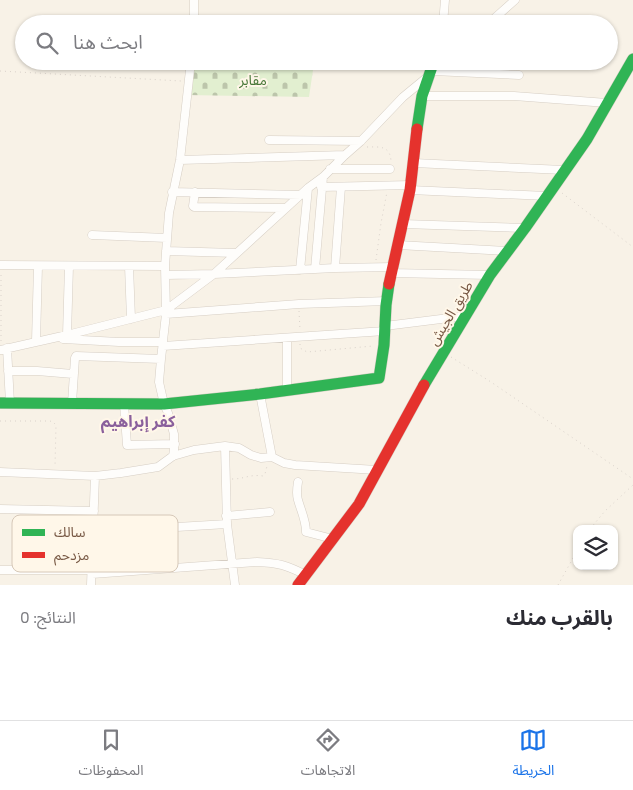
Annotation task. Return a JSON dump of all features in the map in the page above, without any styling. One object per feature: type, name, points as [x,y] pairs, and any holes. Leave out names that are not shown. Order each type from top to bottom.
[{"type":"street","points":[[194,0],[194,15]]},
{"type":"street","points":[[444,15],[446,0]]},
{"type":"street","points":[[498,15],[515,0]]},
{"type":"street","name":"طريق الجيش","points":[[298,585],[359,504],[420,393],[490,275],[586,139],[633,59]]},
{"type":"street","points":[[173,456],[174,434],[159,382],[160,359],[166,312],[165,266],[169,213],[180,160],[190,70]]},
{"type":"street","points":[[166,312],[214,274],[323,176],[432,70]]},
{"type":"street","points":[[387,301],[166,312],[2,349],[8,371],[5,403],[164,404],[260,394],[379,378],[387,301],[410,187],[422,96],[433,70]]},
{"type":"street","points":[[447,70],[519,75]]},
{"type":"street","points":[[422,96],[514,96],[607,102]]},
{"type":"street","points":[[268,140],[358,144]]},
{"type":"street","points":[[180,160],[345,155]]},
{"type":"street","points":[[414,163],[564,170]]},
{"type":"street","points":[[330,169],[390,169]]},
{"type":"street","points":[[315,269],[323,176]]},
{"type":"street","points":[[322,187],[388,186],[550,191]]},
{"type":"street","points":[[335,268],[341,187]]},
{"type":"street","points":[[300,270],[308,188]]},
{"type":"street","points":[[172,192],[301,194]]},
{"type":"street","points":[[195,192],[194,207],[286,208]]},
{"type":"street","points":[[403,224],[525,228]]},
{"type":"street","points":[[92,235],[167,238]]},
{"type":"street","points":[[398,245],[507,251]]},
{"type":"street","points":[[166,251],[236,253]]},
{"type":"street","points":[[1,265],[165,266]]},
{"type":"street","points":[[36,341],[38,266]]},
{"type":"street","points":[[68,335],[70,266]]},
{"type":"street","points":[[129,266],[132,319]]},
{"type":"street","points":[[166,275],[375,268],[490,275]]},
{"type":"street","points":[[53,338],[163,344],[287,338],[385,329],[465,316]]},
{"type":"street","points":[[287,338],[287,390]]},
{"type":"street","points":[[72,403],[76,356],[160,359]]},
{"type":"street","points":[[8,371],[74,374]]},
{"type":"street","points":[[260,394],[270,458]]},
{"type":"street","points":[[124,404],[127,445],[175,444]]},
{"type":"street","points":[[0,472],[95,476],[121,473],[158,467],[173,456],[194,450],[225,446],[239,448],[256,457],[270,458],[295,465],[377,470]]},
{"type":"street","points":[[225,446],[226,520],[235,585]]},
{"type":"street","points":[[94,515],[95,476]]},
{"type":"street","points":[[298,482],[297,494],[303,518],[306,521],[306,532],[333,539]]},
{"type":"street","points":[[0,509],[94,511]]},
{"type":"street","points":[[178,524],[226,520],[270,512]]},
{"type":"street","points":[[178,567],[257,562],[275,563],[286,565],[306,575]]},
{"type":"street","points":[[92,572],[92,585]]},
{"type":"path","points":[[0,71],[189,82]]},
{"type":"path","points":[[358,144],[386,149],[390,153],[391,158],[390,169]]},
{"type":"path","points":[[375,268],[388,186]]},
{"type":"path","points":[[550,191],[633,247]]},
{"type":"path","points":[[1,265],[2,349]]},
{"type":"path","points":[[444,353],[491,382],[633,479]]},
{"type":"path","points":[[0,421],[54,422],[56,426],[55,475]]},
{"type":"path","points":[[226,479],[241,479],[248,475],[263,476],[270,458]]},
{"type":"path","points":[[593,525],[605,511],[633,485]]},
{"type":"path","points":[[558,585],[573,558]]},
{"type":"green space","name":"مقابر","points":[[188,70],[313,70],[309,97],[186,95]]},
{"type":"traffic: fast","points":[[424,385],[490,275],[587,139],[633,59]]},
{"type":"traffic: fast","points":[[417,129],[422,96],[431,70]]},
{"type":"traffic: fast","points":[[0,403],[164,404],[260,394],[379,378],[389,284]]},
{"type":"traffic: jam","points":[[389,284],[410,190],[417,129]]},
{"type":"traffic: jam","points":[[298,585],[359,504],[424,385]]},
{"type":"district","name":"كفر إبراهيم","points":[[138,420]]}]
